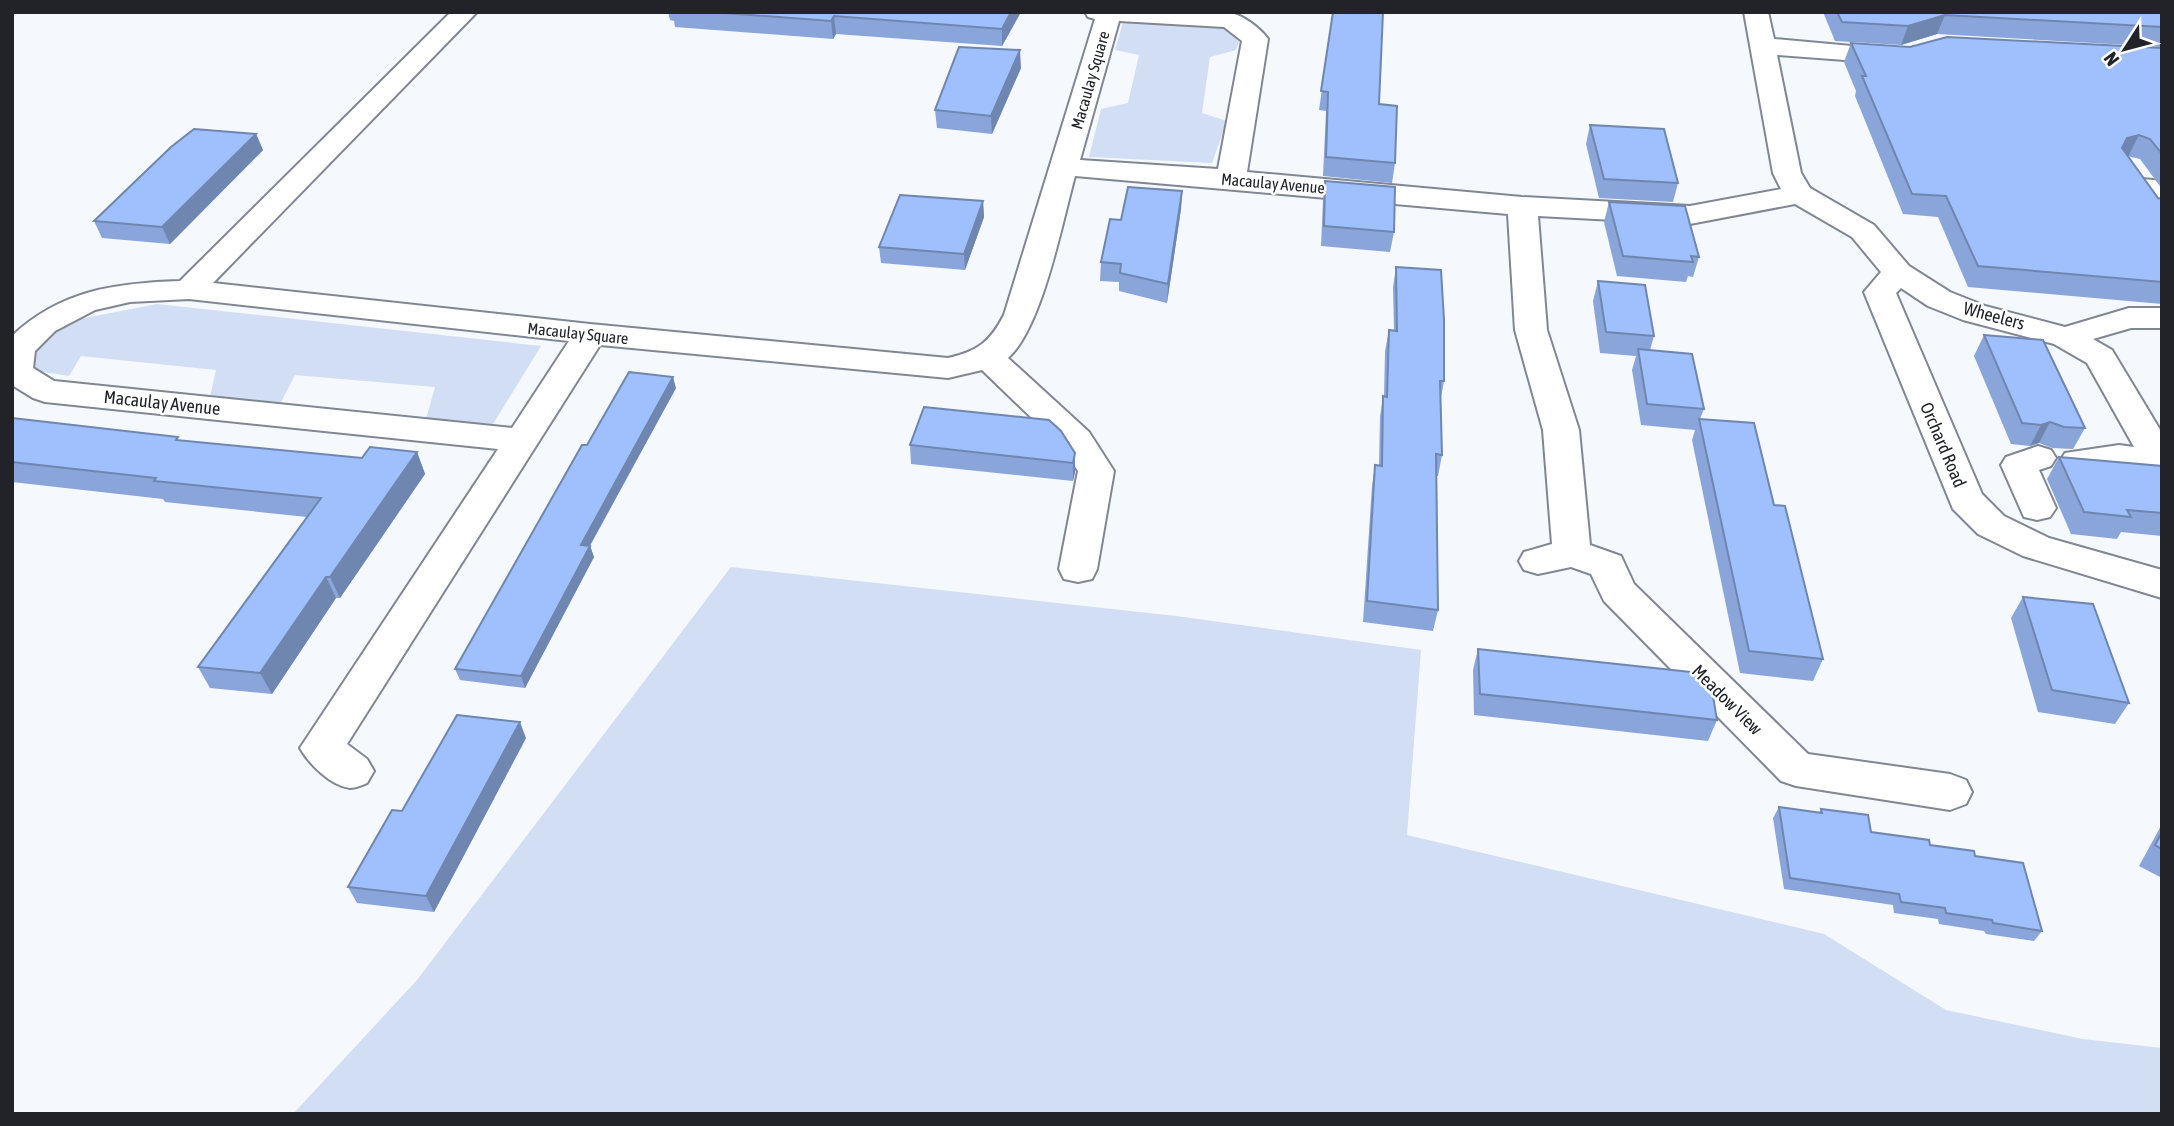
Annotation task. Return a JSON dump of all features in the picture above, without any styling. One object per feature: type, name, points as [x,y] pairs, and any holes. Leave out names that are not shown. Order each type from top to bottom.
[{"type":"street","points":[[189,290],[465,12]]},
{"type":"street","name":"Macaulay Square","points":[[1097,12],[1231,20],[1255,39],[1231,179]]},
{"type":"street","points":[[1756,12],[1787,173],[1799,194]]},
{"type":"street","name":"Macaulay Square","points":[[189,290],[590,334],[948,368],[989,359],[1006,344],[1020,315],[1109,13]]},
{"type":"street","points":[[1764,46],[1903,56],[1926,48]]},
{"type":"street","name":"Macaulay Avenue","points":[[1065,167],[1231,179],[1522,206],[1690,215],[1799,194]]},
{"type":"street","name":"Wheelers","points":[[1799,194],[1863,231],[1898,273],[1939,299],[1974,313],[2066,337],[2100,357],[2161,461]]},
{"type":"street","name":"Meadow View","points":[[1522,206],[1531,330],[1561,430],[1555,557],[1607,565],[1618,591],[1796,769],[1950,793]]},
{"type":"street","name":"Orchard Road","points":[[1898,273],[1880,292],[1966,499],[1992,524],[2036,547],[2162,584]]},
{"type":"street","name":"Macaulay Avenue","points":[[189,290],[130,292],[84,303],[44,324],[19,348],[16,372],[45,391],[523,440]]},
{"type":"street","points":[[2066,337],[2129,318],[2162,318]]},
{"type":"street","points":[[352,771],[322,748],[590,334]]},
{"type":"street","points":[[989,359],[1076,440],[1096,471],[1078,569]]},
{"type":"street","name":"Wheelers","points":[[2078,461],[2092,462],[2119,457],[2161,461]]},
{"type":"street","points":[[2037,508],[2019,465],[2038,458]]},
{"type":"shaded area","points":[[1124,19],[1225,28],[1239,42],[1236,50],[1210,57],[1202,113],[1227,121],[1212,163],[1089,157],[1101,109],[1128,103],[1139,55],[1115,50]]},
{"type":"shaded area","points":[[157,304],[541,346],[493,424],[426,419],[435,387],[295,375],[279,406],[210,397],[216,370],[81,356],[69,376],[38,371],[27,353],[64,322]]},
{"type":"shaded area","points":[[731,567],[1176,616],[1421,650],[1407,835],[1824,934],[1946,1010],[2083,1039],[2162,1048],[2162,1114],[293,1114],[417,980]]},
{"type":"building","points":[[710,12],[1011,12],[1002,29],[834,16],[831,21]]},
{"type":"building","points":[[1333,12],[1383,12],[1379,104],[1397,106],[1395,163],[1326,157],[1328,92],[1321,91]]},
{"type":"building","points":[[1837,12],[2162,12],[2162,27],[1945,15],[1908,26],[1842,22]]},
{"type":"building","points":[[1947,37],[2162,48],[2162,154],[2150,139],[2139,135],[2127,138],[2122,148],[2158,198],[2162,199],[2162,282],[1978,266],[1946,196],[1912,194],[1862,76],[1866,76],[1851,43],[1910,47]]},
{"type":"building","points":[[959,47],[1020,50],[991,116],[935,110]]},
{"type":"building","points":[[1590,125],[1664,129],[1678,183],[1604,179]]},
{"type":"building","points":[[194,129],[256,134],[162,227],[94,221],[171,147]]},
{"type":"building","points":[[1325,181],[1395,187],[1394,232],[1324,226]]},
{"type":"building","points":[[1128,187],[1182,191],[1168,284],[1120,273],[1121,264],[1101,262],[1110,219],[1121,220]]},
{"type":"building","points":[[900,195],[983,201],[964,254],[879,247]]},
{"type":"building","points":[[1609,202],[1685,206],[1699,257],[1691,256],[1693,262],[1623,256]]},
{"type":"building","points":[[1396,267],[1441,270],[1444,381],[1440,381],[1442,455],[1436,454],[1438,610],[1367,601],[1375,465],[1382,466],[1383,396],[1387,397],[1389,330],[1397,331]]},
{"type":"building","points":[[1598,281],[1645,285],[1654,336],[1606,332]]},
{"type":"building","points":[[1984,335],[2043,340],[2085,428],[2064,427],[2050,422],[2041,425],[2022,423]]},
{"type":"building","points":[[1638,349],[1692,354],[1704,409],[1647,404]]},
{"type":"building","points":[[629,372],[673,377],[581,545],[590,546],[521,676],[455,669],[582,445],[587,445]]},
{"type":"building","points":[[924,407],[1049,420],[1061,431],[1075,453],[1073,463],[910,445]]},
{"type":"building","points":[[12,418],[178,437],[176,440],[362,458],[370,447],[417,452],[260,673],[198,667],[321,498],[154,481],[156,478],[12,462]]},
{"type":"building","points":[[1699,419],[1754,423],[1774,505],[1785,506],[1823,659],[1749,651]]},
{"type":"building","points":[[2059,457],[2162,466],[2162,513],[2127,510],[2131,517],[2084,512]]},
{"type":"building","points":[[2023,597],[2093,604],[2129,703],[2052,690]]},
{"type":"building","points":[[1478,649],[1700,673],[1711,684],[1717,720],[1480,694]]},
{"type":"building","points":[[457,715],[520,722],[426,896],[348,887],[392,810],[402,811]]},
{"type":"building","points":[[1779,807],[1822,813],[1821,809],[1868,815],[1871,832],[1929,840],[1930,845],[1974,851],[1975,856],[2023,863],[2042,931],[1946,913],[1945,908],[1901,902],[1899,894],[1790,878]]},
{"type":"building","points":[[2162,832],[2162,849],[2155,845]]}]
